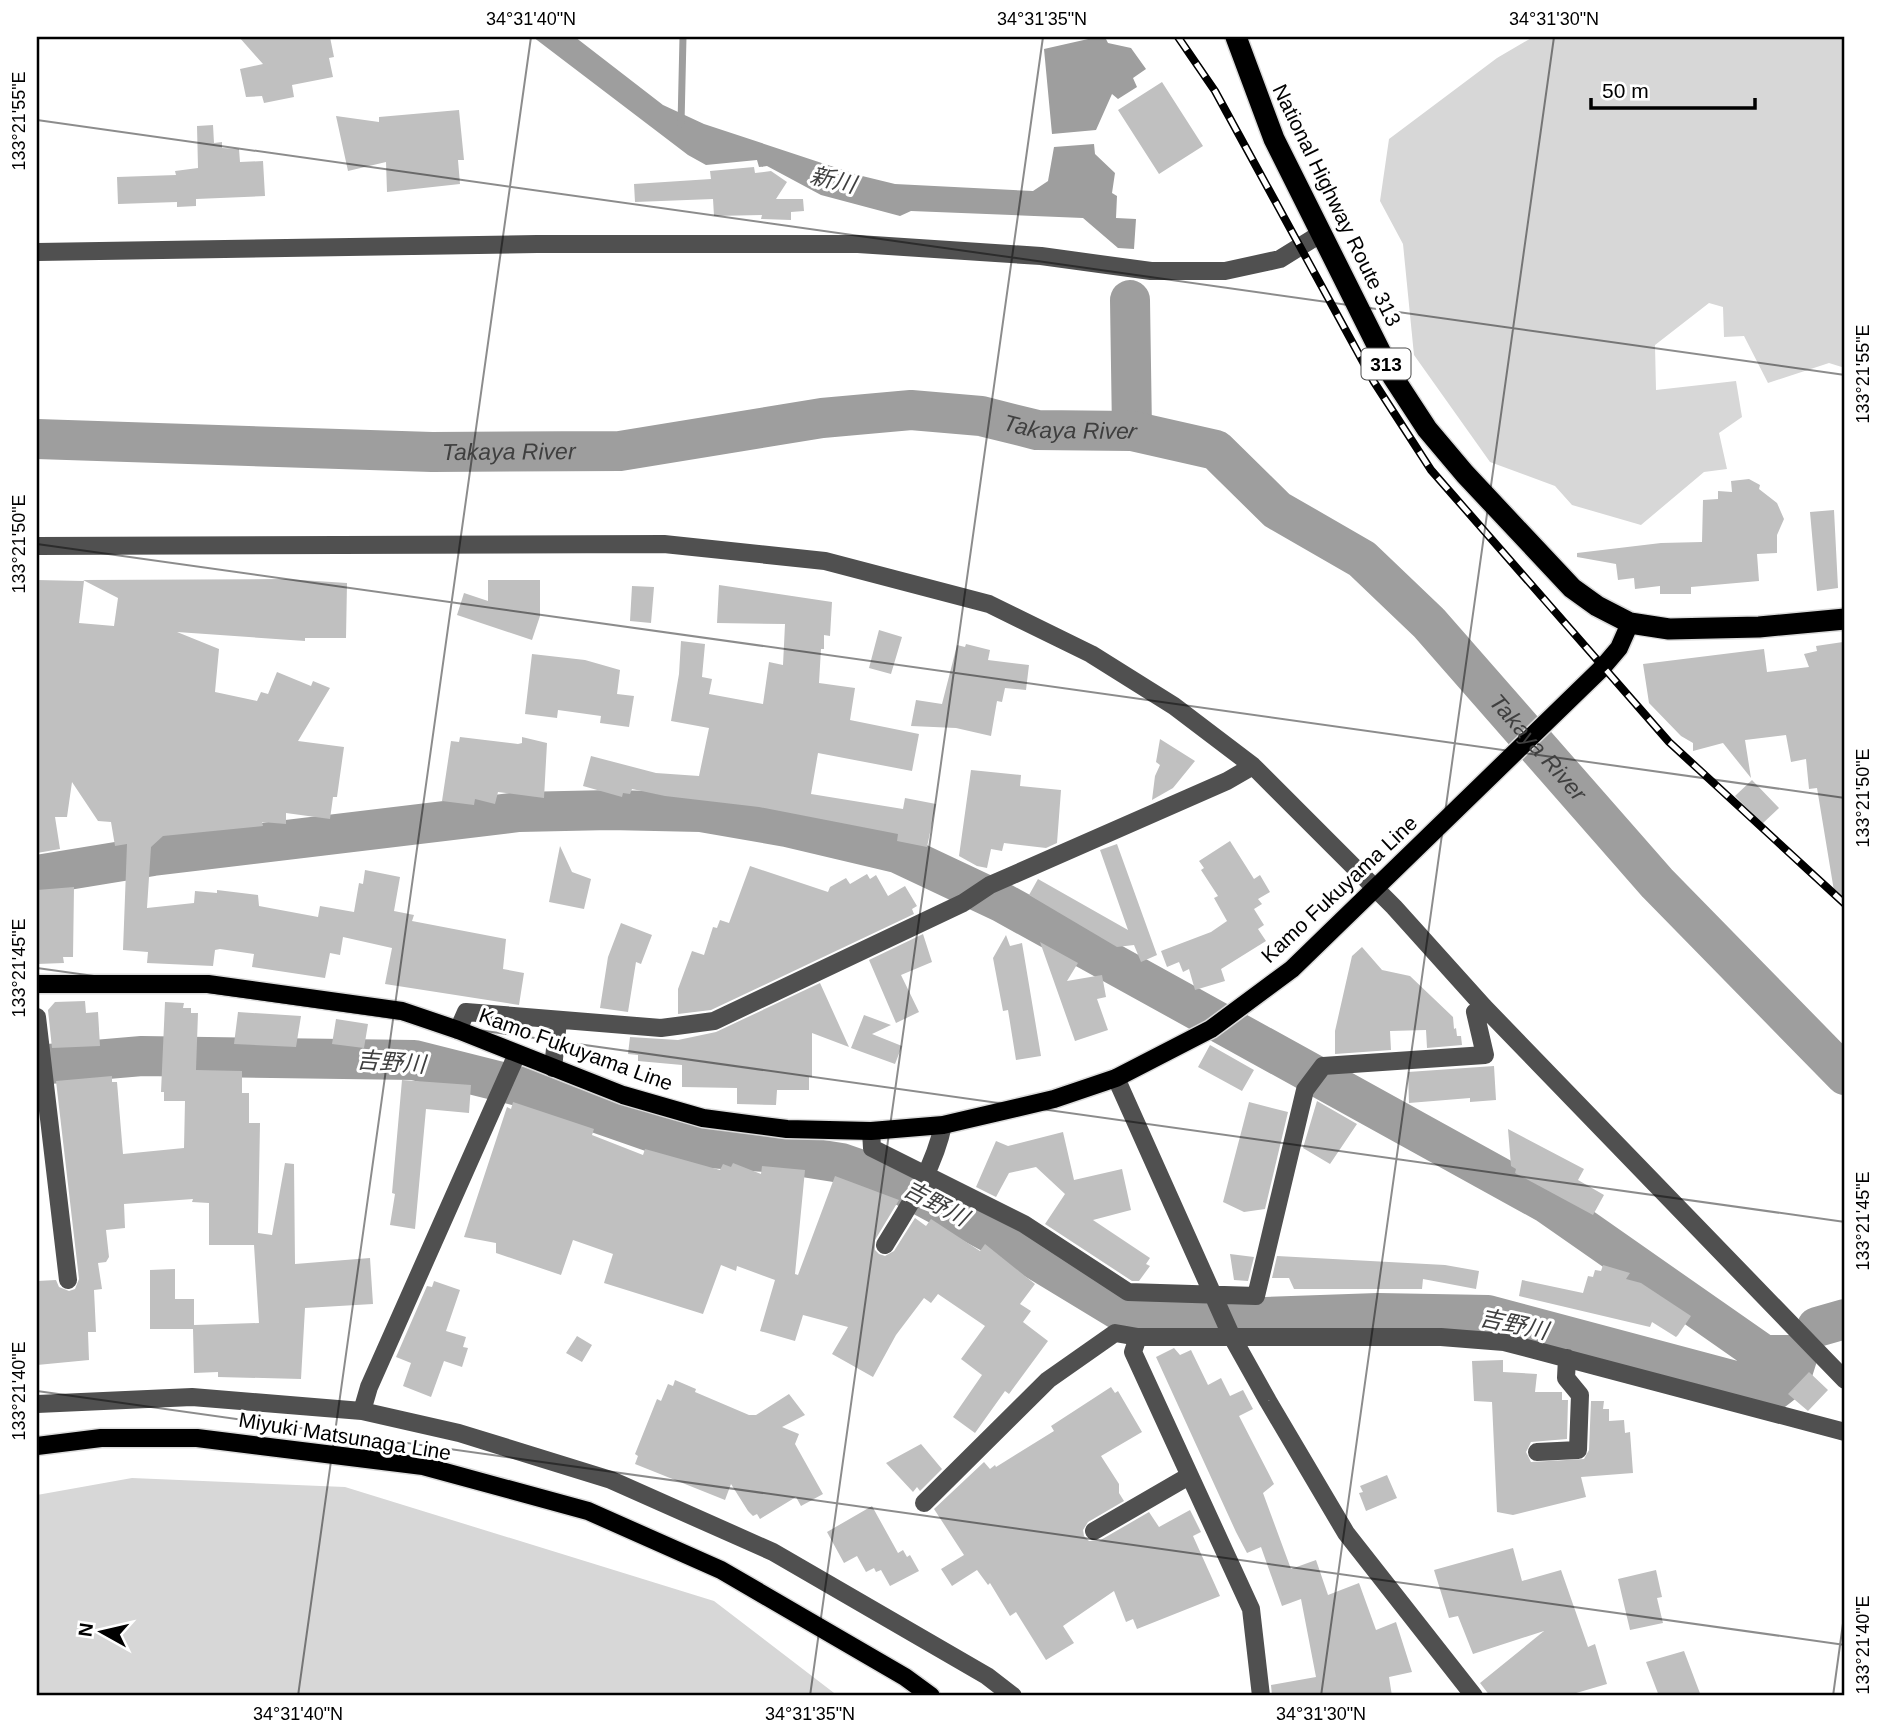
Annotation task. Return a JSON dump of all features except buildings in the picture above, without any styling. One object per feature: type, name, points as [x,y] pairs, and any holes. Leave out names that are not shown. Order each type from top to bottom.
[{"type":"highway","name":"National Highway Route 313","points":[[1236,37],[1274,139],[1393,377],[1427,429],[1572,588],[1597,606],[1630,623],[1669,629],[1707,629],[1845,619]]},
{"type":"main road","name":"Kamo Fukuyama Line","points":[[37,984],[208,984],[402,1011],[458,1030],[513,1061],[553,1068],[623,1095],[703,1118],[787,1129],[871,1131],[943,1125],[1054,1099],[1116,1078],[1210,1029],[1235,1011],[1292,969],[1594,676],[1619,648],[1630,623]]},
{"type":"main road","name":"Miyuki Matsunaga Line","points":[[37,1446],[101,1438],[197,1438],[310,1450],[423,1466],[587,1511],[721,1570],[905,1677],[931,1696]]},
{"type":"street","points":[[37,252],[537,244],[858,244],[1041,256],[1150,271],[1225,271],[1280,258],[1322,233]]},
{"type":"street","points":[[37,545],[664,544],[825,561],[989,604],[1091,654],[1174,706],[1253,766],[1375,888],[1485,1007],[1845,1380]]},
{"type":"street","points":[[458,1030],[466,1012],[661,1028],[714,1021],[963,902],[990,885],[1227,781],[1253,766]]},
{"type":"street","points":[[871,1131],[873,1148],[923,1180],[1024,1224],[1128,1292],[1214,1297],[1255,1296],[1305,1090],[1323,1066],[1485,1055],[1475,1012],[1485,1007]]},
{"type":"street","points":[[37,1017],[38,1047],[68,1280]]},
{"type":"street","points":[[553,1068],[558,1021]]},
{"type":"street","points":[[362,1411],[369,1387],[513,1061]]},
{"type":"street","points":[[1116,1078],[1176,1206],[1231,1335],[1346,1533],[1474,1696]]},
{"type":"street","points":[[885,1245],[923,1180],[939,1145],[943,1125]]},
{"type":"street","points":[[924,1503],[1048,1380],[1115,1333],[1138,1337],[1441,1337],[1504,1342],[1845,1432]]},
{"type":"street","points":[[1138,1337],[1133,1352],[1251,1609],[1261,1696]]},
{"type":"street","points":[[1537,1452],[1578,1450],[1580,1395],[1566,1378],[1567,1358]]},
{"type":"street","points":[[37,1404],[192,1397],[362,1411],[459,1433],[624,1486],[774,1552],[987,1676],[1013,1696]]},
{"type":"street","points":[[1094,1531],[1189,1476]]},
{"type":"shaded area","points":[[1533,37],[1845,37],[1845,368],[1829,363],[1768,383],[1744,336],[1724,337],[1723,307],[1709,303],[1655,345],[1656,390],[1736,381],[1742,417],[1719,433],[1727,469],[1704,472],[1641,525],[1572,505],[1555,486],[1490,462],[1414,355],[1403,244],[1380,201],[1389,139],[1497,58]]},
{"type":"shaded area","points":[[132,1478],[345,1487],[714,1601],[838,1696],[37,1696],[37,1495]]},
{"type":"water","points":[[533,37],[575,37],[663,105],[704,124],[858,175],[895,184],[1033,191],[1048,181],[1054,147],[1094,144],[1095,154],[1115,173],[1112,193],[1117,196],[1116,218],[1136,219],[1134,249],[1118,248],[1083,218],[911,211],[900,216],[821,195],[767,166],[759,167],[757,160],[706,165],[688,155]]},
{"type":"water","points":[[1105,37],[1108,43],[1131,48],[1146,69],[1133,78],[1137,87],[1118,99],[1112,94],[1096,130],[1052,134],[1044,49]]},
{"type":"waterway","points":[[681,124],[683,37]]},
{"type":"waterway","name":"新川","points":[[1130,300],[1132,431]]},
{"type":"waterway","name":"Takaya River","points":[[37,439],[432,452],[620,451],[822,418],[911,410],[981,416],[1037,430],[1132,431],[1216,450],[1277,510],[1362,559],[1429,623],[1657,883],[1845,1075]]},
{"type":"waterway","points":[[37,875],[153,856],[519,812],[701,812],[787,827],[897,853],[1003,903],[1548,1204],[1764,1355],[1798,1355],[1791,1377],[1773,1391],[1488,1315],[1378,1313],[1210,1319],[1122,1312],[1000,1238],[896,1182],[841,1163],[778,1153],[695,1147],[526,1088],[414,1060],[142,1056],[37,1065]]},
{"type":"waterway","name":"吉野川","points":[[1817,1327],[1845,1319]]},
{"type":"railway","points":[[1178,37],[1215,91],[1374,382],[1431,470],[1669,742],[1845,904]]}]
